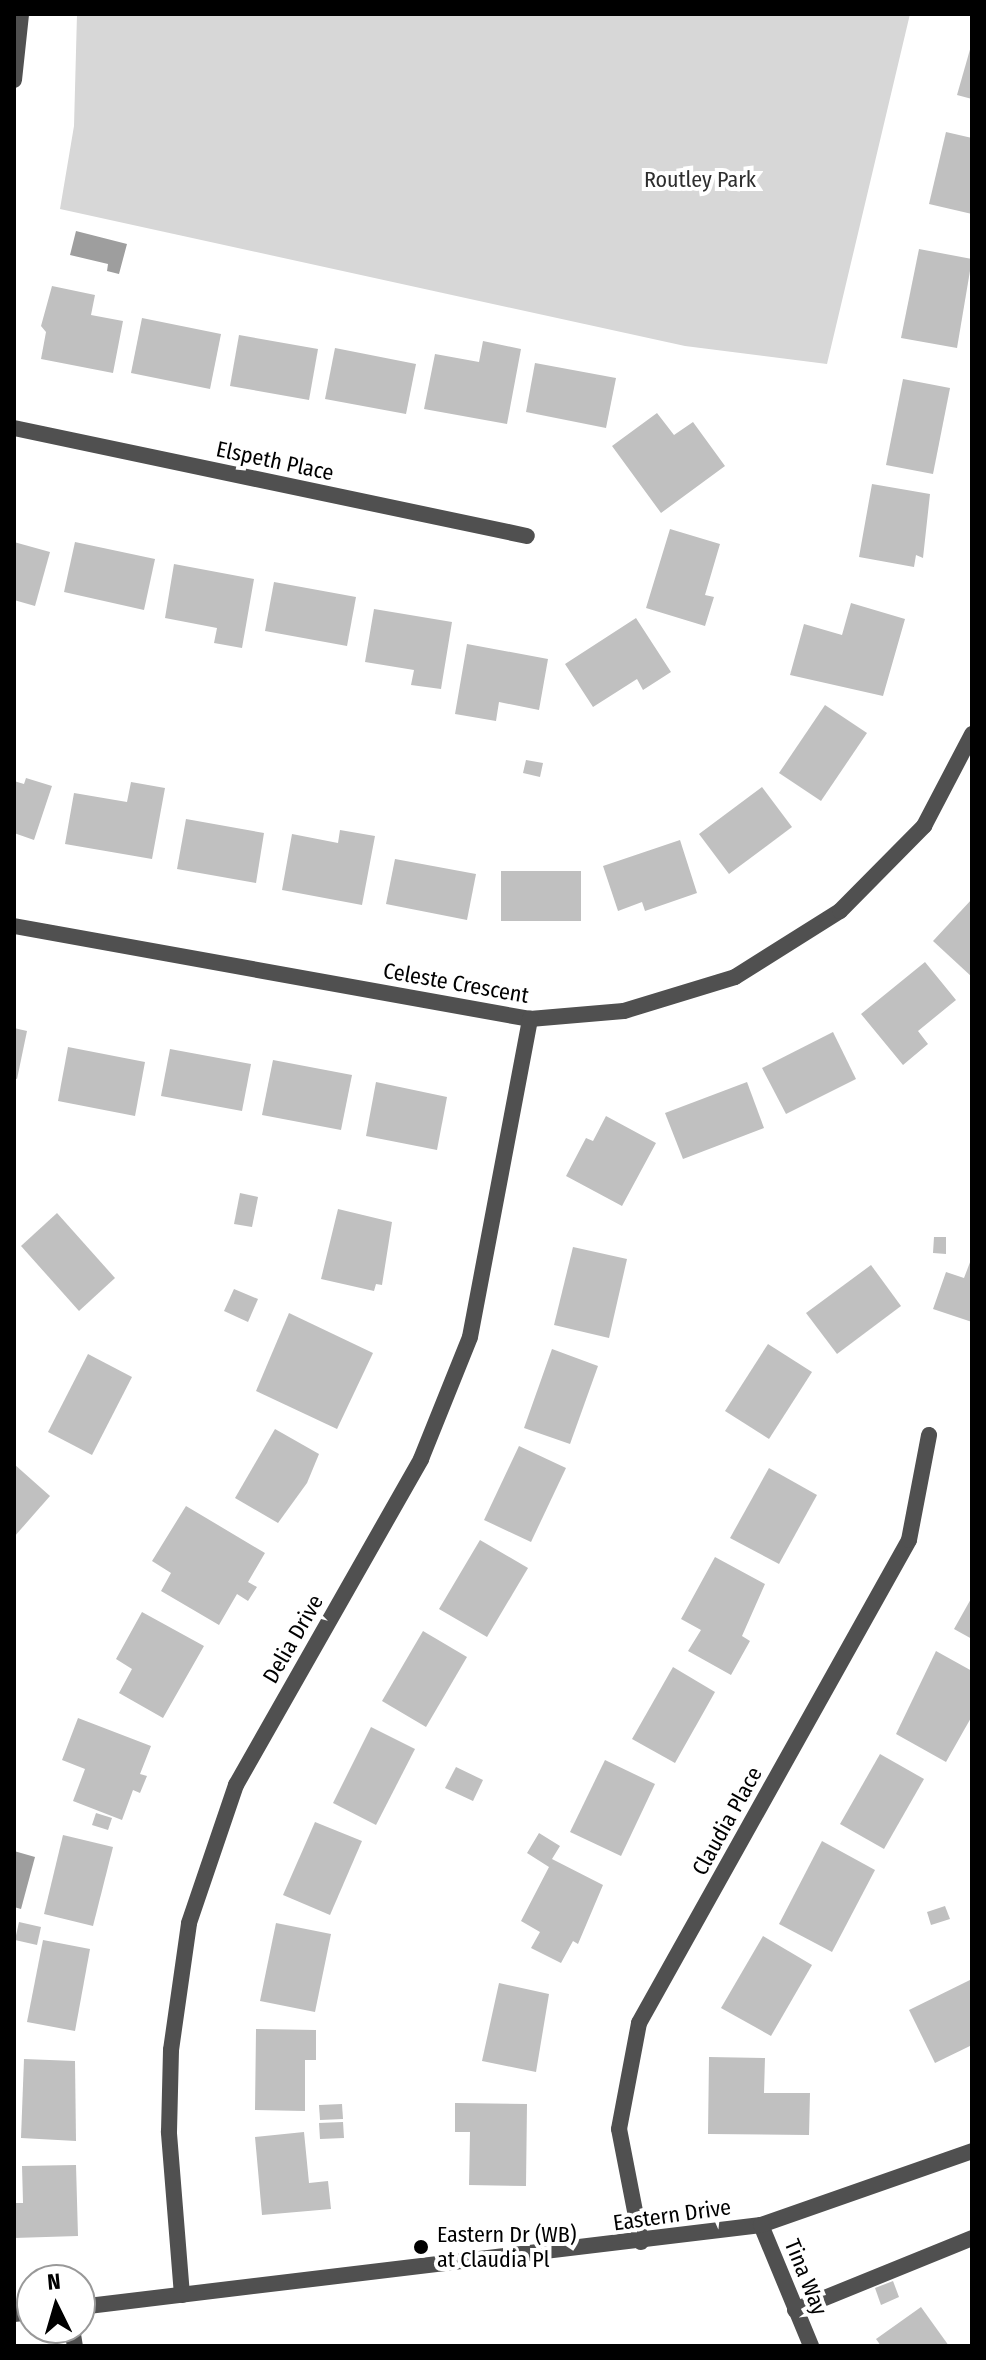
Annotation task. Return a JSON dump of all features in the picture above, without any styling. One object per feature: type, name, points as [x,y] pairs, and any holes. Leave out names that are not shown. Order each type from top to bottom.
[{"type":"street","points":[[14,80],[21,14]]},
{"type":"street","name":"Elspeth Place","points":[[14,428],[527,536]]},
{"type":"street","name":"Celeste Crescent","points":[[14,926],[530,1019],[624,1011],[735,977],[840,911],[924,826],[972,734]]},
{"type":"street","name":"Delia Drive","points":[[182,2295],[169,2132],[171,2050],[189,1923],[236,1785],[421,1459],[470,1337],[530,1019]]},
{"type":"street","name":"Claudia Place","points":[[641,2242],[619,2129],[639,2023],[909,1540],[929,1435]]},
{"type":"street","name":"Eastern Drive","points":[[96,2305],[641,2242],[761,2225],[972,2151]]},
{"type":"street","name":"Tina Way","points":[[761,2225],[811,2346]]},
{"type":"street","points":[[795,2310],[972,2238]]},
{"type":"green space","name":"Routley Park","points":[[77,14],[910,14],[827,364],[685,346],[60,209],[74,126]]},
{"type":"shaded area","points":[[76,231],[127,244],[119,274],[107,271],[108,264],[70,255]]},
{"type":"shaded area","points":[[14,1851],[35,1857],[21,1909],[14,1907]]},
{"type":"building","points":[[972,46],[972,99],[957,95]]},
{"type":"building","points":[[946,132],[972,138],[972,214],[929,204]]},
{"type":"building","points":[[919,249],[972,259],[957,348],[901,338]]},
{"type":"building","points":[[52,286],[95,295],[91,315],[123,321],[113,373],[41,359],[46,332],[41,326]]},
{"type":"building","points":[[142,318],[221,334],[210,389],[131,373]]},
{"type":"building","points":[[239,335],[318,349],[309,400],[230,386]]},
{"type":"building","points":[[483,341],[521,349],[507,424],[424,409],[435,354],[479,362]]},
{"type":"building","points":[[335,348],[416,364],[406,414],[325,399]]},
{"type":"building","points":[[535,363],[616,378],[606,428],[526,412]]},
{"type":"building","points":[[903,379],[950,388],[933,474],[886,465]]},
{"type":"building","points":[[657,413],[674,435],[693,422],[725,466],[661,513],[612,446]]},
{"type":"building","points":[[872,484],[930,494],[923,558],[916,555],[914,567],[859,557]]},
{"type":"building","points":[[670,529],[720,544],[705,595],[714,597],[705,626],[646,608]]},
{"type":"building","points":[[14,542],[50,552],[35,606],[14,600]]},
{"type":"building","points":[[75,542],[155,559],[144,610],[64,592]]},
{"type":"building","points":[[174,564],[254,579],[242,648],[214,643],[217,628],[165,618]]},
{"type":"building","points":[[274,582],[356,597],[347,646],[265,631]]},
{"type":"building","points":[[851,603],[905,619],[883,696],[790,675],[804,624],[842,635]]},
{"type":"building","points":[[374,609],[452,622],[441,689],[411,685],[414,670],[365,662]]},
{"type":"building","points":[[636,618],[671,672],[643,690],[637,679],[593,707],[565,664]]},
{"type":"building","points":[[467,644],[548,659],[539,710],[499,702],[496,721],[455,714]]},
{"type":"building","points":[[825,705],[867,733],[821,801],[779,773]]},
{"type":"building","points":[[526,760],[543,763],[540,777],[523,773]]},
{"type":"building","points":[[26,778],[52,786],[34,840],[14,833],[14,781],[24,784]]},
{"type":"building","points":[[131,782],[165,788],[152,859],[65,844],[74,793],[127,802]]},
{"type":"building","points":[[762,787],[792,827],[729,874],[699,834]]},
{"type":"building","points":[[186,819],[264,833],[256,883],[177,869]]},
{"type":"building","points":[[340,830],[375,836],[362,905],[282,890],[292,834],[338,843]]},
{"type":"building","points":[[680,840],[697,893],[645,911],[642,902],[618,911],[603,866]]},
{"type":"building","points":[[395,859],[476,874],[467,920],[386,904]]},
{"type":"building","points":[[501,871],[581,871],[581,921],[501,921]]},
{"type":"building","points":[[972,899],[972,977],[933,941]]},
{"type":"building","points":[[925,962],[956,1000],[918,1031],[928,1044],[903,1065],[861,1014]]},
{"type":"building","points":[[14,1028],[27,1031],[17,1079],[14,1078]]},
{"type":"building","points":[[833,1032],[856,1079],[786,1114],[762,1068]]},
{"type":"building","points":[[68,1047],[145,1062],[135,1116],[58,1101]]},
{"type":"building","points":[[170,1049],[251,1064],[242,1111],[161,1096]]},
{"type":"building","points":[[273,1060],[352,1075],[341,1130],[262,1115]]},
{"type":"building","points":[[376,1082],[447,1097],[437,1150],[366,1136]]},
{"type":"building","points":[[747,1082],[764,1128],[683,1159],[665,1113]]},
{"type":"building","points":[[606,1116],[656,1143],[622,1206],[566,1176],[586,1138],[593,1141]]},
{"type":"building","points":[[240,1193],[258,1197],[252,1227],[234,1224]]},
{"type":"building","points":[[338,1209],[392,1222],[382,1285],[376,1284],[374,1291],[321,1279]]},
{"type":"building","points":[[57,1213],[115,1278],[79,1311],[21,1246]]},
{"type":"building","points":[[934,1237],[946,1237],[946,1254],[933,1253]]},
{"type":"building","points":[[573,1247],[627,1259],[609,1338],[554,1325]]},
{"type":"building","points":[[972,1257],[972,1322],[933,1309],[946,1272],[964,1278]]},
{"type":"building","points":[[871,1265],[901,1306],[837,1354],[806,1313]]},
{"type":"building","points":[[234,1289],[258,1299],[248,1322],[224,1311]]},
{"type":"building","points":[[289,1313],[373,1353],[337,1429],[256,1391]]},
{"type":"building","points":[[768,1344],[812,1372],[769,1439],[725,1411]]},
{"type":"building","points":[[552,1349],[598,1366],[570,1444],[524,1428]]},
{"type":"building","points":[[88,1354],[132,1377],[92,1455],[48,1432]]},
{"type":"building","points":[[275,1429],[319,1454],[307,1483],[278,1523],[235,1498]]},
{"type":"building","points":[[519,1446],[566,1468],[531,1542],[484,1520]]},
{"type":"building","points":[[14,1464],[50,1496],[14,1537]]},
{"type":"building","points":[[769,1468],[817,1495],[779,1564],[730,1538]]},
{"type":"building","points":[[186,1506],[265,1553],[248,1582],[257,1587],[248,1601],[237,1594],[219,1625],[161,1591],[171,1573],[152,1561]]},
{"type":"building","points":[[480,1540],[528,1568],[487,1637],[439,1609]]},
{"type":"building","points":[[715,1557],[765,1584],[742,1636],[750,1641],[731,1675],[688,1651],[701,1630],[681,1619]]},
{"type":"building","points":[[972,1597],[972,1639],[954,1629]]},
{"type":"building","points":[[142,1612],[204,1646],[163,1718],[119,1693],[132,1669],[116,1659]]},
{"type":"building","points":[[423,1631],[467,1657],[426,1727],[382,1701]]},
{"type":"building","points":[[936,1651],[972,1671],[972,1716],[946,1762],[896,1734]]},
{"type":"building","points":[[673,1667],[715,1692],[675,1763],[632,1739]]},
{"type":"building","points":[[78,1718],[151,1746],[140,1774],[147,1776],[140,1793],[133,1790],[122,1820],[73,1801],[85,1769],[62,1760]]},
{"type":"building","points":[[371,1727],[415,1749],[376,1825],[333,1803]]},
{"type":"building","points":[[880,1754],[924,1779],[884,1849],[840,1824]]},
{"type":"building","points":[[605,1760],[655,1784],[621,1856],[570,1832]]},
{"type":"building","points":[[456,1767],[483,1780],[473,1801],[445,1788]]},
{"type":"building","points":[[96,1813],[112,1818],[108,1830],[92,1825]]},
{"type":"building","points":[[315,1822],[362,1841],[330,1915],[283,1895]]},
{"type":"building","points":[[539,1833],[560,1846],[552,1859],[603,1885],[578,1944],[573,1941],[561,1963],[531,1948],[540,1932],[521,1921],[549,1867],[527,1853]]},
{"type":"building","points":[[63,1835],[113,1847],[93,1926],[44,1914]]},
{"type":"building","points":[[822,1841],[875,1870],[832,1952],[779,1924]]},
{"type":"building","points":[[945,1906],[950,1919],[931,1925],[927,1912]]},
{"type":"building","points":[[19,1922],[41,1927],[37,1945],[15,1940]]},
{"type":"building","points":[[276,1923],[331,1934],[315,2012],[260,2001]]},
{"type":"building","points":[[763,1936],[812,1965],[771,2036],[721,2008]]},
{"type":"building","points":[[43,1940],[90,1949],[75,2031],[27,2022]]},
{"type":"building","points":[[972,1979],[972,2045],[935,2063],[909,2010]]},
{"type":"building","points":[[499,1983],[549,1994],[536,2072],[482,2061]]},
{"type":"building","points":[[256,2029],[316,2030],[316,2060],[305,2060],[305,2111],[255,2110]]},
{"type":"building","points":[[709,2057],[765,2058],[764,2093],[810,2093],[809,2135],[708,2134]]},
{"type":"building","points":[[24,2059],[75,2061],[76,2141],[21,2138]]},
{"type":"building","points":[[455,2103],[527,2104],[526,2186],[469,2185],[470,2132],[455,2132]]},
{"type":"building","points":[[342,2104],[343,2119],[320,2120],[319,2105]]},
{"type":"building","points":[[343,2122],[344,2138],[320,2139],[319,2123]]},
{"type":"building","points":[[304,2132],[309,2183],[328,2181],[331,2209],[262,2215],[255,2137]]},
{"type":"building","points":[[76,2165],[78,2236],[14,2238],[14,2203],[23,2203],[22,2166]]},
{"type":"building","points":[[893,2281],[899,2297],[881,2305],[875,2288]]},
{"type":"building","points":[[921,2307],[949,2346],[881,2346],[876,2339]]},
{"type":"place","name":"Eastern Dr (WB) at Claudia Pl","points":[[421,2247]]}]
